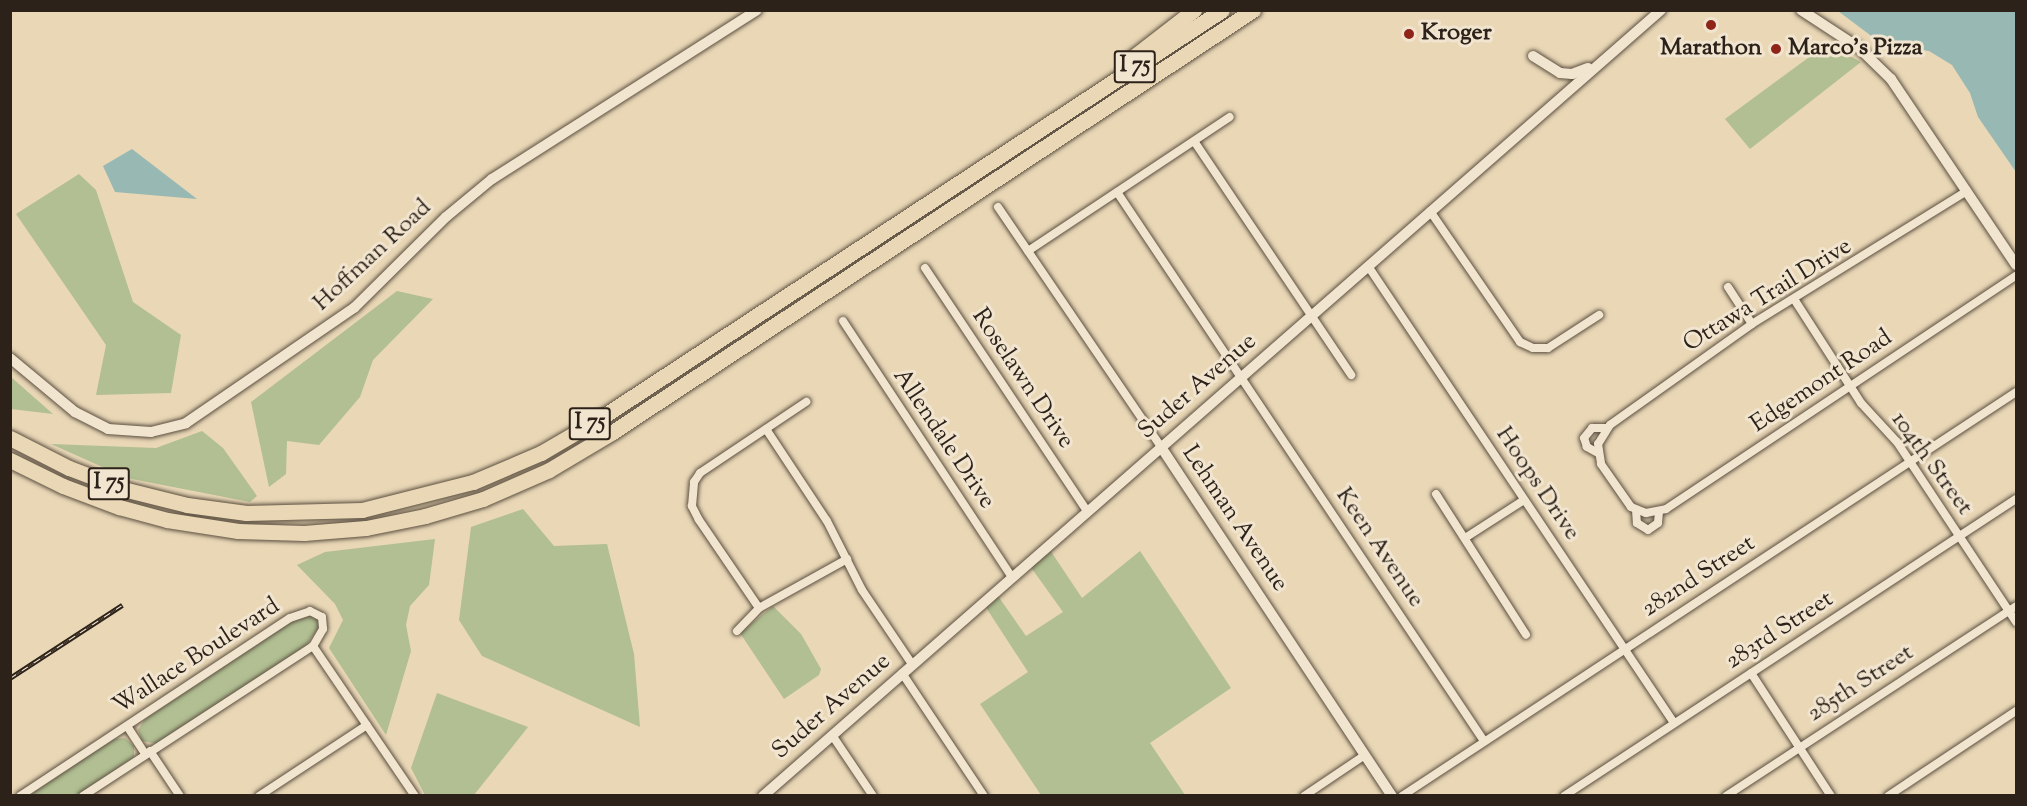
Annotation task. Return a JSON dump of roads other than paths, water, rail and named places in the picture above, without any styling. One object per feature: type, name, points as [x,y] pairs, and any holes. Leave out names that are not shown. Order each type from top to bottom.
[{"type":"highway","points":[[1049,124],[1194,10]]},
{"type":"highway","name":"I 75","points":[[10,438],[58,463],[115,486],[214,509],[313,514],[380,507],[433,495],[496,473],[552,447],[1222,10]]},
{"type":"highway","name":"I 75","points":[[10,460],[91,497],[191,524],[283,533],[354,530],[425,516],[494,495],[559,464],[645,412],[1253,10]]},
{"type":"street","name":"Hoffman Road","points":[[10,358],[75,412],[108,429],[151,432],[186,423],[354,309],[446,218],[492,179],[758,10]]},
{"type":"street","name":"Suder Avenue","points":[[763,795],[1661,10]]},
{"type":"street","points":[[1801,10],[1859,48],[1892,79],[2016,265]]},
{"type":"street","points":[[1533,56],[1566,75],[1599,63]]},
{"type":"street","points":[[1028,250],[1230,117]]},
{"type":"street","points":[[1194,141],[1351,375]]},
{"type":"street","name":"Ottawa Trail Drive","points":[[1598,453],[1598,444],[1606,428],[1752,324],[1967,191]]},
{"type":"street","name":"Keen Avenue","points":[[1117,192],[1484,741]]},
{"type":"street","name":"Lehman Avenue","points":[[998,207],[1161,447],[1392,795]]},
{"type":"street","points":[[1430,212],[1515,337],[1533,348],[1554,345],[1599,315]]},
{"type":"street","name":"Hoops Drive","points":[[1368,266],[1674,723]]},
{"type":"street","name":"Roselawn Drive","points":[[925,268],[1087,511]]},
{"type":"street","name":"Edgemont Road","points":[[1636,510],[1646,513],[1659,512],[2016,276]]},
{"type":"street","points":[[1728,288],[1752,324]]},
{"type":"street","name":"104th Street","points":[[1794,300],[1851,386],[1910,462],[2016,622]]},
{"type":"street","name":"Allendale Drive","points":[[843,321],[1012,577]]},
{"type":"street","name":"282nd Street","points":[[1402,795],[2016,392]]},
{"type":"street","points":[[759,608],[699,520],[691,495],[700,473],[806,402]]},
{"type":"street","points":[[1606,428],[1592,428],[1584,438],[1587,447],[1598,453],[1626,502],[1636,510],[1637,523],[1648,530],[1657,526],[1659,512]]},
{"type":"street","points":[[766,429],[827,521],[862,590],[912,664]]},
{"type":"street","points":[[1436,494],[1526,635]]},
{"type":"street","name":"283rd Street","points":[[1564,795],[2016,498]]},
{"type":"street","points":[[1465,538],[1524,500]]},
{"type":"street","points":[[738,631],[759,608],[847,559]]},
{"type":"street","name":"285th Street","points":[[1726,795],[2016,606]]},
{"type":"street","name":"Wallace Boulevard","points":[[20,795],[297,615],[310,611],[322,617],[322,629],[314,646]]},
{"type":"street","points":[[83,795],[314,646],[415,795]]},
{"type":"street","points":[[902,673],[984,795]]},
{"type":"street","points":[[1751,673],[1831,795]]},
{"type":"street","points":[[1888,795],[2016,711]]},
{"type":"street","points":[[259,795],[367,725]]},
{"type":"street","points":[[127,726],[180,795]]},
{"type":"street","points":[[832,735],[873,795]]},
{"type":"street","points":[[1304,795],[1365,755]]},
{"type":"water","points":[[1838,11],[2016,11],[2016,172],[1978,117],[1970,93],[1952,65],[1929,51],[1882,44]]},
{"type":"water","points":[[132,149],[197,199],[115,192],[103,166]]},
{"type":"railway","points":[[10,678],[122,605]]},
{"type":"place","name":"Marathon","points":[[1711,25]]},
{"type":"place","name":"Kroger","points":[[1409,34]]},
{"type":"place","name":"Marco's Pizza","points":[[1776,49]]}]
